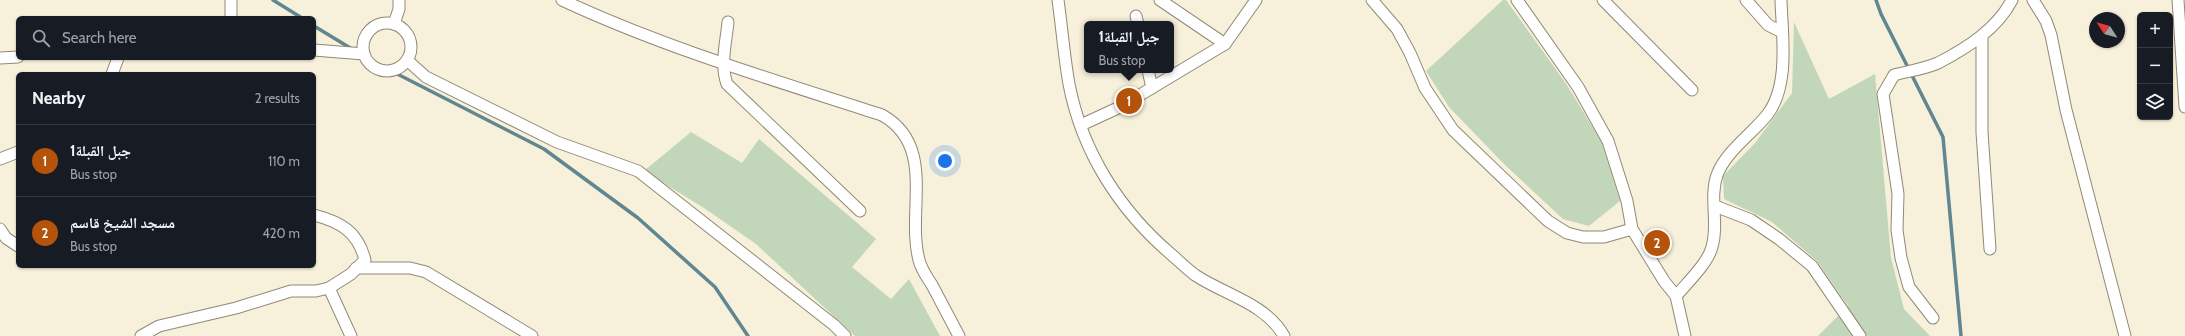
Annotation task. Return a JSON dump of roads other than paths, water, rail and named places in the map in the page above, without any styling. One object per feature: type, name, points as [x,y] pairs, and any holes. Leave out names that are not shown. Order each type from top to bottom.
[{"type":"street","points":[[231,0],[231,16]]},
{"type":"street","points":[[394,24],[399,10],[399,0]]},
{"type":"street","points":[[562,0],[616,25],[723,63],[882,115],[894,122],[903,133],[912,149],[917,178],[915,241],[919,262],[959,336]]},
{"type":"street","points":[[1059,0],[1070,85],[1081,125],[1094,159],[1117,197],[1151,237],[1195,275],[1263,312],[1278,326],[1284,336]]},
{"type":"street","points":[[1160,0],[1225,44]]},
{"type":"street","points":[[1081,125],[1152,88],[1225,44],[1256,0]]},
{"type":"street","points":[[1372,0],[1397,29],[1410,53],[1425,88],[1453,130],[1548,221],[1567,233],[1583,237],[1604,237],[1632,229]]},
{"type":"street","points":[[1517,0],[1578,87],[1608,141],[1627,201],[1632,229],[1664,281],[1676,296],[1685,336]]},
{"type":"street","points":[[1603,0],[1692,90]]},
{"type":"street","points":[[1746,0],[1768,25],[1782,32]]},
{"type":"street","points":[[1676,296],[1701,266],[1712,248],[1715,206],[1714,188],[1717,175],[1722,164],[1768,114],[1777,98],[1782,82],[1781,0]]},
{"type":"street","points":[[1932,318],[1910,287],[1902,258],[1897,230],[1898,194],[1882,94],[1894,75],[1938,63],[1982,36],[2004,15],[2012,0]]},
{"type":"street","points":[[2033,0],[2046,21],[2051,35],[2066,110],[2125,336]]},
{"type":"street","points":[[2178,0],[2185,107]]},
{"type":"street","points":[[728,22],[723,63],[723,74],[727,84],[860,212]]},
{"type":"street","points":[[380,24],[394,24],[402,28],[411,43],[411,52],[401,67],[393,71],[384,72],[375,69],[368,63],[364,54],[364,40],[367,33],[380,24]]},
{"type":"street","points":[[1982,36],[1982,132],[1990,249]]},
{"type":"street","points":[[316,50],[364,54]]},
{"type":"street","points":[[0,58],[16,57]]},
{"type":"street","points":[[113,72],[117,60]]},
{"type":"street","points":[[407,60],[426,77],[557,142],[638,171],[834,325],[845,336]]},
{"type":"street","points":[[1149,73],[1152,88]]},
{"type":"street","points":[[0,159],[16,153]]},
{"type":"street","points":[[1715,206],[1751,220],[1779,239],[1812,266],[1860,336]]},
{"type":"street","points":[[141,336],[159,326],[236,308],[291,291],[316,291],[328,288],[351,274],[365,260],[361,246],[350,232],[333,220],[316,216]]},
{"type":"street","points":[[0,229],[6,238],[16,245]]},
{"type":"street","points":[[356,268],[410,268],[426,272],[532,336]]},
{"type":"street","points":[[328,288],[351,336]]},
{"type":"waterway","points":[[273,0],[299,16]]},
{"type":"waterway","points":[[1876,0],[1881,14],[1943,137],[1961,336]]},
{"type":"waterway","points":[[316,27],[352,49]]},
{"type":"waterway","points":[[364,57],[544,149],[638,218],[715,287],[748,336]]},
{"type":"place","name":"جبل القبلة1","points":[[1129,101]]},
{"type":"place","name":"مسجد الشيخ قاسم","points":[[1657,243]]}]
